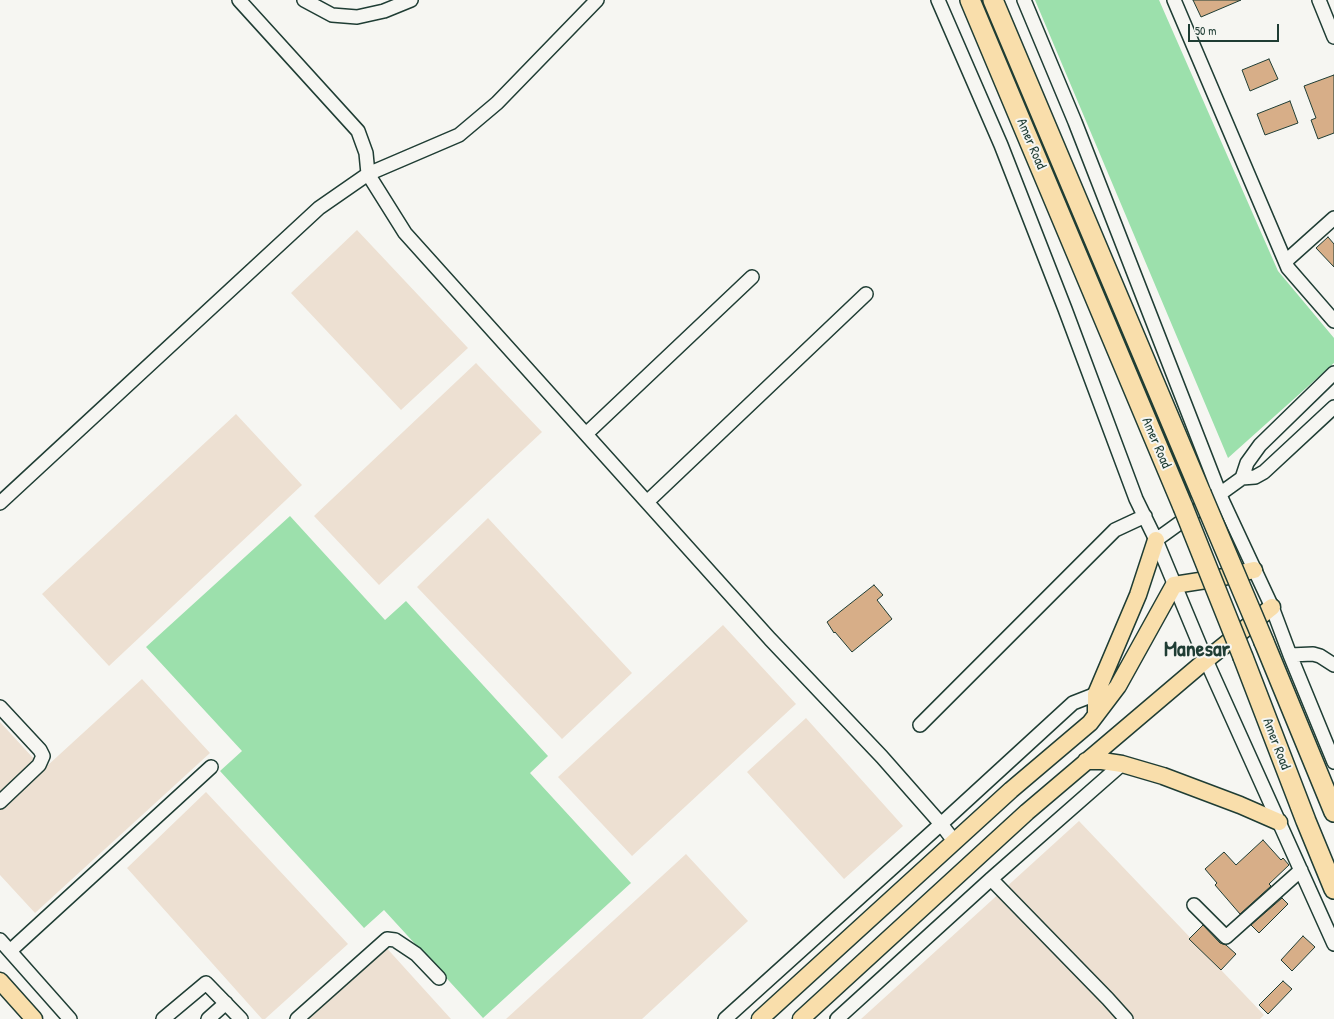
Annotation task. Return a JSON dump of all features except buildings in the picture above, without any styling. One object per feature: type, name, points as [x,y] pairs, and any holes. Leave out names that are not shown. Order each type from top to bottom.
[{"type":"highway","name":"Amer Road","points":[[970,0],[1182,507],[1334,889]]},
{"type":"highway","name":"Amer Road","points":[[994,0],[1334,812]]},
{"type":"main road","points":[[1096,715],[1096,694],[1138,595],[1156,540]]},
{"type":"main road","points":[[760,1019],[954,841],[1090,723],[1118,686],[1174,585],[1219,578],[1254,570]]},
{"type":"main road","points":[[801,1019],[1027,812],[1206,660],[1272,607]]},
{"type":"main road","points":[[1086,762],[1102,761],[1122,764],[1240,805],[1279,822]]},
{"type":"main road","points":[[0,981],[34,1019]]},
{"type":"street","points":[[239,0],[358,131],[366,153],[368,174],[405,233],[770,639],[882,757],[954,841]]},
{"type":"street","points":[[304,0],[332,16],[356,17],[384,11],[411,0]]},
{"type":"street","points":[[0,503],[319,208],[368,174],[458,135],[497,103],[597,0]]},
{"type":"street","points":[[938,0],[1001,144],[1136,499],[1156,540],[1206,660],[1334,944]]},
{"type":"street","points":[[1024,0],[1075,122],[1220,494],[1272,607],[1334,762]]},
{"type":"street","points":[[1174,0],[1288,268],[1334,321]]},
{"type":"street","points":[[1319,0],[1334,37]]},
{"type":"street","points":[[1286,261],[1334,218]]},
{"type":"street","points":[[586,434],[752,277]]},
{"type":"street","points":[[647,502],[866,294]]},
{"type":"street","points":[[1242,478],[1247,463],[1260,445],[1334,373]]},
{"type":"street","points":[[1156,540],[1242,478],[1255,477],[1264,472],[1334,407]]},
{"type":"street","points":[[920,725],[1115,530],[1144,516]]},
{"type":"street","points":[[1290,655],[1313,654],[1320,656],[1334,665]]},
{"type":"street","points":[[725,1019],[1073,703],[1096,694]]},
{"type":"street","points":[[0,708],[40,750],[43,756],[39,765],[0,802]]},
{"type":"street","points":[[837,1019],[991,879],[1122,764]]},
{"type":"street","points":[[10,952],[211,767]]},
{"type":"street","points":[[1194,905],[1226,937],[1301,870]]},
{"type":"street","points":[[991,879],[1126,1019]]},
{"type":"street","points":[[297,1019],[387,939],[395,940],[416,954],[439,978]]},
{"type":"street","points":[[0,940],[70,1019]]},
{"type":"street","points":[[163,1019],[206,983],[241,1019]]},
{"type":"street","points":[[208,1019],[226,1003]]},
{"type":"shaded area","points":[[357,230],[468,348],[401,410],[291,293]]},
{"type":"shaded area","points":[[476,363],[542,432],[379,585],[314,516]]},
{"type":"shaded area","points":[[236,414],[302,485],[109,666],[42,594]]},
{"type":"shaded area","points":[[488,518],[632,673],[562,739],[417,587]]},
{"type":"shaded area","points":[[723,625],[796,704],[632,856],[558,777]]},
{"type":"shaded area","points":[[142,679],[210,753],[35,913],[0,875],[0,809]]},
{"type":"shaded area","points":[[806,718],[903,826],[844,879],[747,772]]},
{"type":"shaded area","points":[[0,722],[35,760],[0,793]]},
{"type":"shaded area","points":[[206,792],[348,944],[265,1019],[262,1019],[127,868]]},
{"type":"shaded area","points":[[1079,821],[1264,1015],[1260,1019],[861,1019]]},
{"type":"shaded area","points":[[686,854],[748,921],[642,1019],[506,1019]]},
{"type":"shaded area","points":[[383,944],[451,1019],[302,1019]]},
{"type":"green space","points":[[1035,0],[1159,0],[1278,271],[1334,338],[1334,363],[1228,458]]},
{"type":"green space","points":[[290,516],[385,620],[406,601],[548,756],[530,773],[631,883],[483,1018],[384,910],[364,928],[220,771],[242,751],[146,647]]},
{"type":"district","name":"Manesar","points":[[1197,650]]}]
